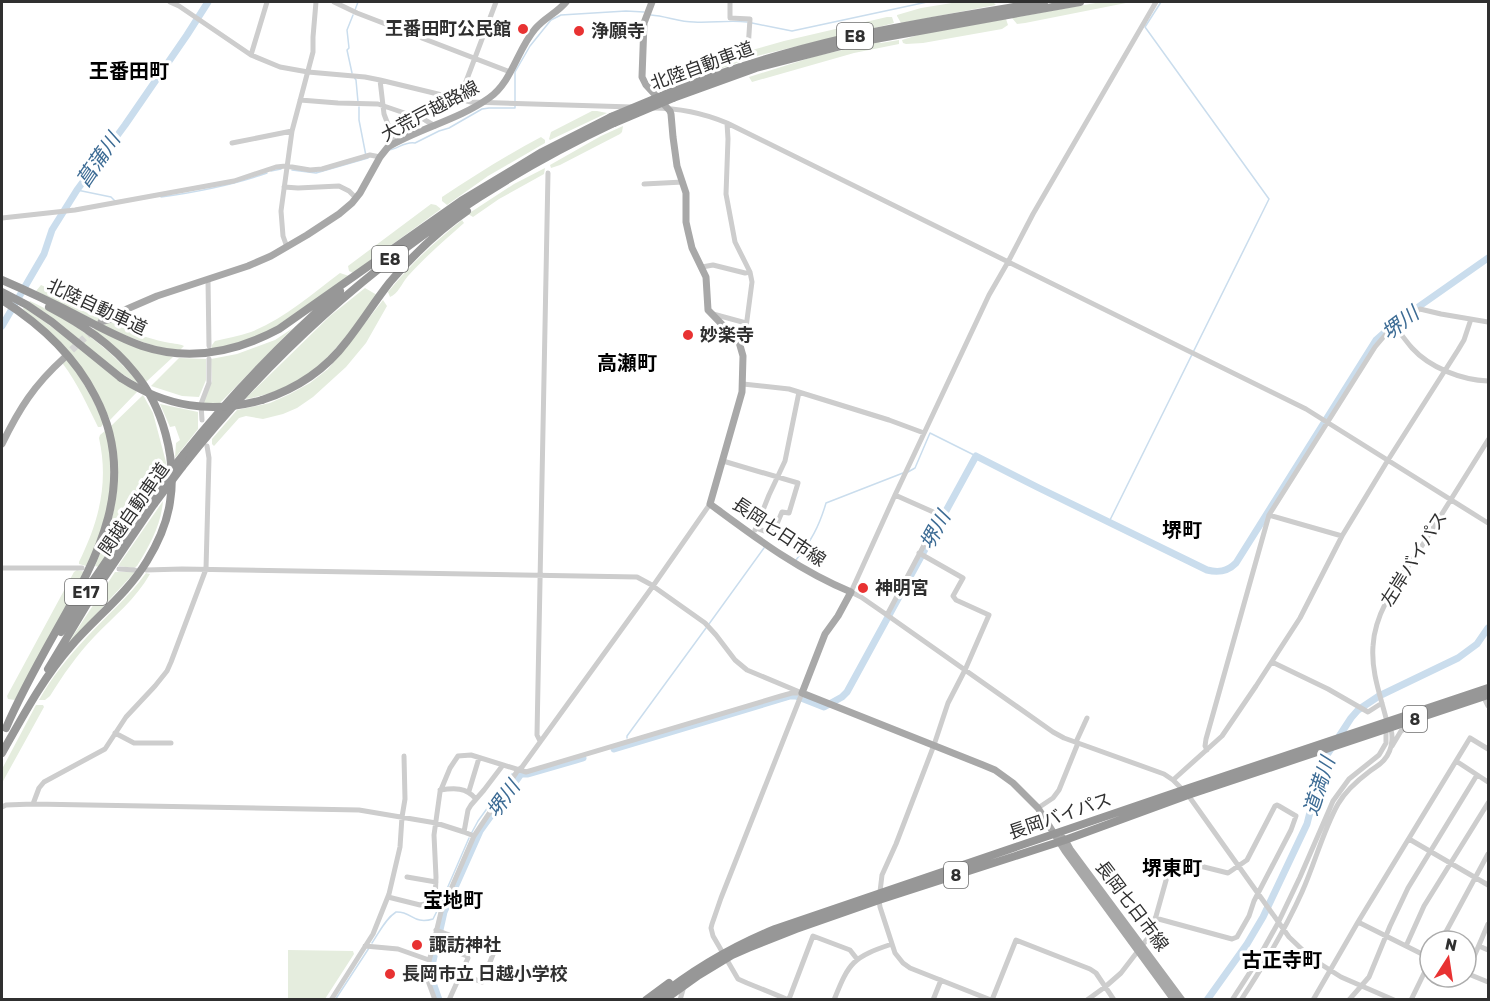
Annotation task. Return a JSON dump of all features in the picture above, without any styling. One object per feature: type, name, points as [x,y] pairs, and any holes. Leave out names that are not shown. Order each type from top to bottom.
[{"type":"highway","name":"北陸自動車道","points":[[31,299],[120,337],[161,351],[202,354],[250,343],[279,329],[461,201],[568,138],[735,68],[845,38],[1044,2]]},
{"type":"highway","name":"北陸自動車道","points":[[672,95],[756,68],[853,43],[1080,2]]},
{"type":"highway","name":"北陸自動車道","points":[[202,441],[304,333],[373,272],[434,227],[492,189],[612,120]]},
{"type":"highway","name":"北陸自動車道","points":[[31,299],[121,378],[157,397],[189,405],[210,407],[229,407],[262,400],[298,385],[331,359],[347,342],[401,269],[452,221],[571,144]]},
{"type":"highway","name":"北陸自動車道","points":[[202,441],[224,406],[299,328],[343,288],[402,242]]},
{"type":"highway","points":[[4,288],[69,318],[102,341],[136,374],[159,415],[168,446],[172,474],[167,514],[148,560],[132,583],[81,635],[48,676],[29,694]]},
{"type":"highway","points":[[4,288],[22,314],[49,335],[74,362],[92,390],[109,429],[115,471],[111,513],[97,553],[29,694]]},
{"type":"highway","name":"関越自動車道","points":[[2,752],[20,710],[90,585],[153,493],[184,453],[202,441]]},
{"type":"highway","name":"関越自動車道","points":[[29,694],[154,504],[202,441]]},
{"type":"highway","name":"長岡バイパス","points":[[1388,726],[1488,688]]},
{"type":"highway","name":"長岡バイパス","points":[[664,999],[742,943],[776,929],[1060,838],[1185,792],[1323,746],[1486,695]]},
{"type":"highway","name":"関越自動車道","points":[[2,737],[20,710]]},
{"type":"highway","name":"長岡バイパス","points":[[655,999],[699,967],[724,956]]},
{"type":"highway","points":[[646,999],[672,980],[699,967]]},
{"type":"highway","points":[[669,999],[684,985]]},
{"type":"main road","name":"大荒戸越路線","points":[[101,322],[157,296],[248,266],[287,247],[339,214],[356,198],[386,149],[460,115],[488,99],[497,91],[535,29],[566,2]]},
{"type":"main road","points":[[652,2],[644,23],[641,71],[644,81],[671,114],[677,166],[686,193],[686,222],[691,245],[706,277],[708,310],[739,342]]},
{"type":"main road","name":"長岡七日市線","points":[[739,342],[743,356],[742,392],[710,504],[754,531],[788,560],[851,592]]},
{"type":"main road","points":[[2,444],[21,407],[42,380],[64,358]]},
{"type":"main road","points":[[802,693],[825,634],[851,592]]},
{"type":"main road","name":"長岡七日市線","points":[[802,693],[995,770],[1022,790],[1070,849],[1174,999]]},
{"type":"main road","name":"長岡七日市線","points":[[1140,948],[1182,999]]},
{"type":"street","points":[[170,2],[251,56],[280,67],[365,77],[481,103],[667,108],[709,116],[727,123],[1306,409],[1488,523]]},
{"type":"street","points":[[251,56],[267,2]]},
{"type":"street","points":[[287,247],[281,218],[286,166],[292,131],[313,52],[316,2]]},
{"type":"street","points":[[334,2],[510,72]]},
{"type":"street","points":[[459,99],[496,2]]},
{"type":"street","points":[[651,90],[666,79],[748,49],[750,19],[730,18],[730,2]]},
{"type":"street","points":[[1156,2],[1033,214],[984,305],[851,592],[1053,732],[1164,774],[1173,780],[1185,792],[1283,930],[1303,951],[1330,970],[1380,997],[1394,999]]},
{"type":"street","points":[[380,80],[386,122],[395,143]]},
{"type":"street","points":[[300,100],[382,105],[436,126]]},
{"type":"street","points":[[727,123],[726,194],[735,242],[750,272],[752,282],[744,339],[739,342]]},
{"type":"street","points":[[232,143],[292,131]]},
{"type":"street","points":[[2,218],[87,208],[234,181],[276,167],[316,170],[370,155],[380,157]]},
{"type":"street","points":[[540,741],[537,735],[548,173]]},
{"type":"street","points":[[644,184],[683,182]]},
{"type":"street","points":[[284,186],[298,188],[339,186],[356,198]]},
{"type":"street","points":[[702,267],[713,265],[745,273],[750,272]]},
{"type":"street","points":[[208,279],[209,346]]},
{"type":"street","points":[[1207,750],[1206,739],[1269,515],[1379,342],[1394,324],[1420,309],[1488,322]]},
{"type":"street","points":[[712,314],[746,323]]},
{"type":"street","points":[[1173,780],[1222,736],[1272,662],[1300,618],[1342,537],[1388,460],[1446,371],[1464,339],[1471,319]]},
{"type":"street","points":[[1394,324],[1419,355],[1446,371],[1476,380],[1488,381]]},
{"type":"street","points":[[202,420],[201,404],[209,383],[209,359]]},
{"type":"street","points":[[743,384],[777,387],[799,392],[924,433]]},
{"type":"street","points":[[723,461],[778,476],[798,483],[789,513],[782,512],[776,526],[764,531],[754,531],[778,476],[785,461],[799,392]]},
{"type":"street","points":[[33,804],[41,785],[105,748],[126,717],[166,671],[175,652],[206,569],[209,458],[202,441]]},
{"type":"street","name":"左岸バイパス","points":[[1388,755],[1391,740],[1373,666],[1374,633],[1382,611],[1396,585],[1488,441]]},
{"type":"street","points":[[887,615],[940,515],[895,495]]},
{"type":"street","points":[[435,999],[427,978],[436,930],[442,909],[474,836],[518,770],[710,504]]},
{"type":"street","points":[[1269,515],[1342,537]]},
{"type":"street","points":[[919,553],[963,578],[954,596],[956,600],[988,615],[948,703],[934,745],[880,882],[879,897],[891,945],[903,963],[910,968],[991,999],[1016,940],[1090,969],[1096,973],[1114,999]]},
{"type":"street","points":[[2,568],[82,568]]},
{"type":"street","points":[[119,569],[135,570]]},
{"type":"street","points":[[146,570],[206,569],[637,577],[709,627],[740,666],[802,693]]},
{"type":"street","points":[[1272,662],[1328,689],[1366,711],[1369,712],[1381,702]]},
{"type":"street","points":[[442,909],[436,906],[435,902],[434,835],[440,790],[458,756],[468,755],[526,772],[781,696],[802,693]]},
{"type":"street","points":[[802,693],[711,924],[712,932],[738,979],[789,999],[813,936],[850,950],[857,959]]},
{"type":"street","points":[[1486,695],[1488,706]]},
{"type":"street","points":[[1241,999],[1283,930],[1302,891],[1337,805],[1346,791],[1380,765],[1401,731],[1428,715]]},
{"type":"street","points":[[1038,808],[1048,802],[1059,790],[1088,718]]},
{"type":"street","points":[[1232,999],[1278,923],[1337,793],[1349,779],[1379,755],[1384,748],[1388,726]]},
{"type":"street","points":[[115,734],[134,743],[171,743]]},
{"type":"street","points":[[1313,999],[1470,738],[1488,749]]},
{"type":"street","points":[[331,999],[373,934],[388,897],[400,847],[405,799],[404,756]]},
{"type":"street","points":[[469,791],[479,758]]},
{"type":"street","points":[[1456,761],[1488,782]]},
{"type":"street","points":[[464,832],[468,810],[503,765]]},
{"type":"street","points":[[1349,999],[1369,977],[1408,888],[1477,775]]},
{"type":"street","points":[[440,790],[469,791],[476,799]]},
{"type":"street","points":[[1406,946],[1424,906],[1488,802]]},
{"type":"street","points":[[2,807],[33,804],[358,810],[436,823],[474,836]]},
{"type":"street","points":[[1087,999],[1121,973],[1151,934],[1155,918],[1172,859],[1225,873],[1247,860],[1275,806],[1296,816],[1252,907],[1250,916],[1237,937],[1232,939],[1155,918]]},
{"type":"street","points":[[1313,847],[1322,832],[1326,832]]},
{"type":"street","points":[[1408,839],[1488,885]]},
{"type":"street","points":[[1448,929],[1488,854]]},
{"type":"street","points":[[407,877],[436,882]]},
{"type":"street","points":[[388,897],[420,905],[435,902]]},
{"type":"street","points":[[1358,922],[1418,952]]},
{"type":"street","points":[[1488,924],[1479,946],[1488,950]]},
{"type":"street","points":[[436,930],[460,939]]},
{"type":"street","points":[[434,943],[468,958],[449,999]]},
{"type":"street","points":[[834,999],[846,970],[857,959],[869,952],[891,945]]},
{"type":"street","points":[[365,946],[398,949],[429,960]]},
{"type":"street","points":[[460,974],[482,982],[494,952]]},
{"type":"street","points":[[933,999],[941,980]]},
{"type":"street","points":[[1411,999],[1418,984]]},
{"type":"street","points":[[680,999],[684,985]]},
{"type":"green space","points":[[958,2],[993,2],[996,5],[901,23],[897,16],[921,8]]},
{"type":"green space","points":[[1101,2],[1131,2],[1025,23],[1017,24],[1012,18]]},
{"type":"green space","points":[[892,17],[894,23],[750,58],[752,50]]},
{"type":"green space","points":[[1006,19],[1008,25],[1002,29],[923,43],[906,44],[902,40],[921,34]]},
{"type":"green space","points":[[899,40],[899,44],[854,53],[752,82],[749,77],[816,56],[878,42]]},
{"type":"green space","points":[[742,53],[745,60],[669,87],[667,83],[669,80]]},
{"type":"green space","points":[[592,111],[607,113],[549,139],[551,132]]},
{"type":"green space","points":[[623,126],[620,134],[551,168],[550,165]]},
{"type":"green space","points":[[541,137],[545,143],[488,176],[447,205],[442,201],[442,197],[454,189]]},
{"type":"green space","points":[[545,168],[544,174],[499,199],[473,217],[468,214],[514,184]]},
{"type":"green space","points":[[431,204],[441,209],[353,273],[349,271],[348,266]]},
{"type":"green space","points":[[462,220],[464,223],[408,276],[390,297],[388,292],[405,272]]},
{"type":"green space","points":[[340,273],[349,276],[262,336],[211,350],[215,341],[251,332],[275,320]]},
{"type":"green space","points":[[41,285],[95,310],[103,317],[98,322],[36,291]]},
{"type":"green space","points":[[365,288],[377,295],[324,361],[311,372],[281,389],[245,399],[330,316]]},
{"type":"green space","points":[[383,300],[387,306],[366,343],[346,367],[313,397],[283,414],[263,419],[246,416],[239,418],[214,446],[212,444],[212,439],[237,410],[270,403],[290,394],[310,383],[328,369]]},
{"type":"green space","points":[[30,301],[90,336],[139,384],[117,371]]},
{"type":"green space","points":[[24,307],[74,343],[114,377],[137,392],[110,420],[91,384],[36,320],[23,309]]},
{"type":"green space","points":[[112,321],[137,334],[184,346],[179,351],[159,347],[131,338],[103,325]]},
{"type":"green space","points":[[96,328],[154,353],[173,357],[146,382],[93,330]]},
{"type":"green space","points":[[293,328],[220,403],[203,403],[212,381],[211,359],[237,354],[275,340]]},
{"type":"green space","points":[[66,358],[96,406],[104,423],[101,427],[98,427],[78,387],[63,364]]},
{"type":"green space","points":[[179,358],[206,359],[206,380],[199,397],[182,396],[151,386]]},
{"type":"green space","points":[[143,395],[153,413],[167,466],[99,567],[95,566],[108,532],[116,497],[117,472],[111,426]]},
{"type":"green space","points":[[160,404],[198,412],[198,429],[175,458],[176,443],[180,440],[175,426],[170,427]]},
{"type":"green space","points":[[106,430],[111,449],[110,502],[104,529],[86,566],[79,562],[97,517],[103,471],[99,438]]},
{"type":"green space","points":[[163,501],[154,535],[137,566],[134,568],[118,566]]},
{"type":"green space","points":[[77,570],[85,572],[15,700],[8,699],[7,696]]},
{"type":"green space","points":[[115,572],[135,572],[65,648]]},
{"type":"green space","points":[[146,573],[150,574],[138,592],[82,651],[50,696],[45,700],[39,700],[73,652]]},
{"type":"green space","points":[[36,705],[44,707],[2,783],[2,769]]},
{"type":"green space","points":[[288,950],[353,951],[354,954],[325,999],[288,999]]},
{"type":"waterway","name":"菖蒲川","points":[[2,326],[44,254],[52,230],[77,190],[125,125],[208,2]]},
{"type":"waterway","points":[[355,10],[358,2]]},
{"type":"waterway","points":[[752,23],[792,31],[927,2]]},
{"type":"waterway","points":[[1109,522],[1269,199],[1145,27],[1161,2]]},
{"type":"waterway","points":[[515,101],[515,72],[530,46],[551,20],[561,15],[644,12]]},
{"type":"waterway","points":[[352,73],[347,50],[349,48],[347,30],[353,15]]},
{"type":"waterway","points":[[651,15],[688,22],[747,22]]},
{"type":"waterway","points":[[354,77],[358,102]]},
{"type":"waterway","points":[[389,150],[408,143],[415,143],[449,128],[482,109],[515,108],[515,106]]},
{"type":"waterway","points":[[359,107],[359,120],[366,156]]},
{"type":"waterway","points":[[292,170],[316,173],[368,158]]},
{"type":"waterway","points":[[271,171],[281,169]]},
{"type":"waterway","points":[[161,197],[215,188],[267,173]]},
{"type":"waterway","points":[[77,190],[111,197],[115,201]]},
{"type":"waterway","name":"堺川","points":[[614,749],[790,696],[796,696],[824,707],[842,697],[847,692],[976,456],[1207,570],[1226,570],[1236,563],[1376,340],[1394,324],[1488,258]]},
{"type":"waterway","points":[[908,472],[915,468],[930,433],[976,456]]},
{"type":"waterway","points":[[796,560],[814,533],[826,503],[903,473]]},
{"type":"waterway","points":[[709,624],[764,548]]},
{"type":"waterway","points":[[627,738],[706,628]]},
{"type":"waterway","name":"道満川","points":[[1207,1000],[1247,944],[1263,917],[1307,824],[1323,761],[1351,718],[1358,710],[1379,696],[1458,658],[1477,644],[1488,628]]},
{"type":"waterway","name":"堺川","points":[[439,1000],[431,977],[431,970],[444,912],[480,831],[521,774],[583,758]]},
{"type":"waterway","points":[[471,834],[513,774]]},
{"type":"waterway","points":[[440,905],[469,838]]},
{"type":"waterway","points":[[372,943],[385,922],[396,912],[426,920],[433,919],[438,909]]},
{"type":"waterway","points":[[335,1000],[369,948]]},
{"type":"tunnel","points":[[64,357],[93,330]]},
{"type":"place","name":"王番田町公民館","points":[[523,29]]},
{"type":"place","name":"浄願寺","points":[[579,31]]},
{"type":"place","name":"妙楽寺","points":[[688,335]]},
{"type":"place","name":"神明宮","points":[[863,588]]},
{"type":"place","name":"諏訪神社","points":[[417,945]]},
{"type":"place","name":"長岡市立 日越小学校","points":[[390,974]]},
{"type":"district","name":"王番田町","points":[[129,71]]},
{"type":"district","name":"高瀬町","points":[[627,363]]},
{"type":"district","name":"堺町","points":[[1182,530]]},
{"type":"district","name":"堺東町","points":[[1172,868]]},
{"type":"district","name":"宝地町","points":[[453,900]]},
{"type":"district","name":"古正寺町","points":[[1282,960]]}]
